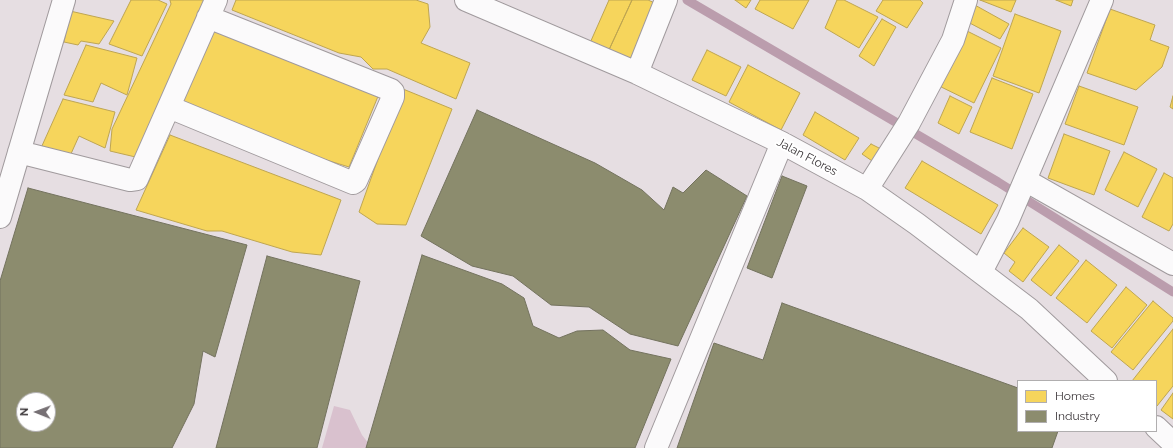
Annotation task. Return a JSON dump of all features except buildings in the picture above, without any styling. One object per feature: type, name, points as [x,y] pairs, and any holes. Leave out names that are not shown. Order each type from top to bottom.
[{"type":"street","points":[[0,217],[64,0]]},
{"type":"street","name":"Jalan Flores","points":[[466,0],[637,73],[782,143],[867,189],[981,272],[1028,309],[1105,380]]},
{"type":"street","points":[[867,189],[909,123],[953,40],[966,0]]},
{"type":"street","points":[[981,272],[1008,220],[1102,0]]},
{"type":"street","points":[[637,73],[664,3]]},
{"type":"street","points":[[19,152],[130,180],[137,179],[212,9],[393,92],[393,96],[384,118],[356,181],[350,183],[169,107]]},
{"type":"street","points":[[656,448],[782,143]]},
{"type":"street","points":[[1022,187],[1173,264]]},
{"type":"street","points":[[1157,429],[1173,443]]},
{"type":"shaded area","points":[[334,406],[350,410],[362,435],[372,448],[322,448]]},
{"type":"waterway","points":[[687,0],[998,182],[1173,292]]}]
